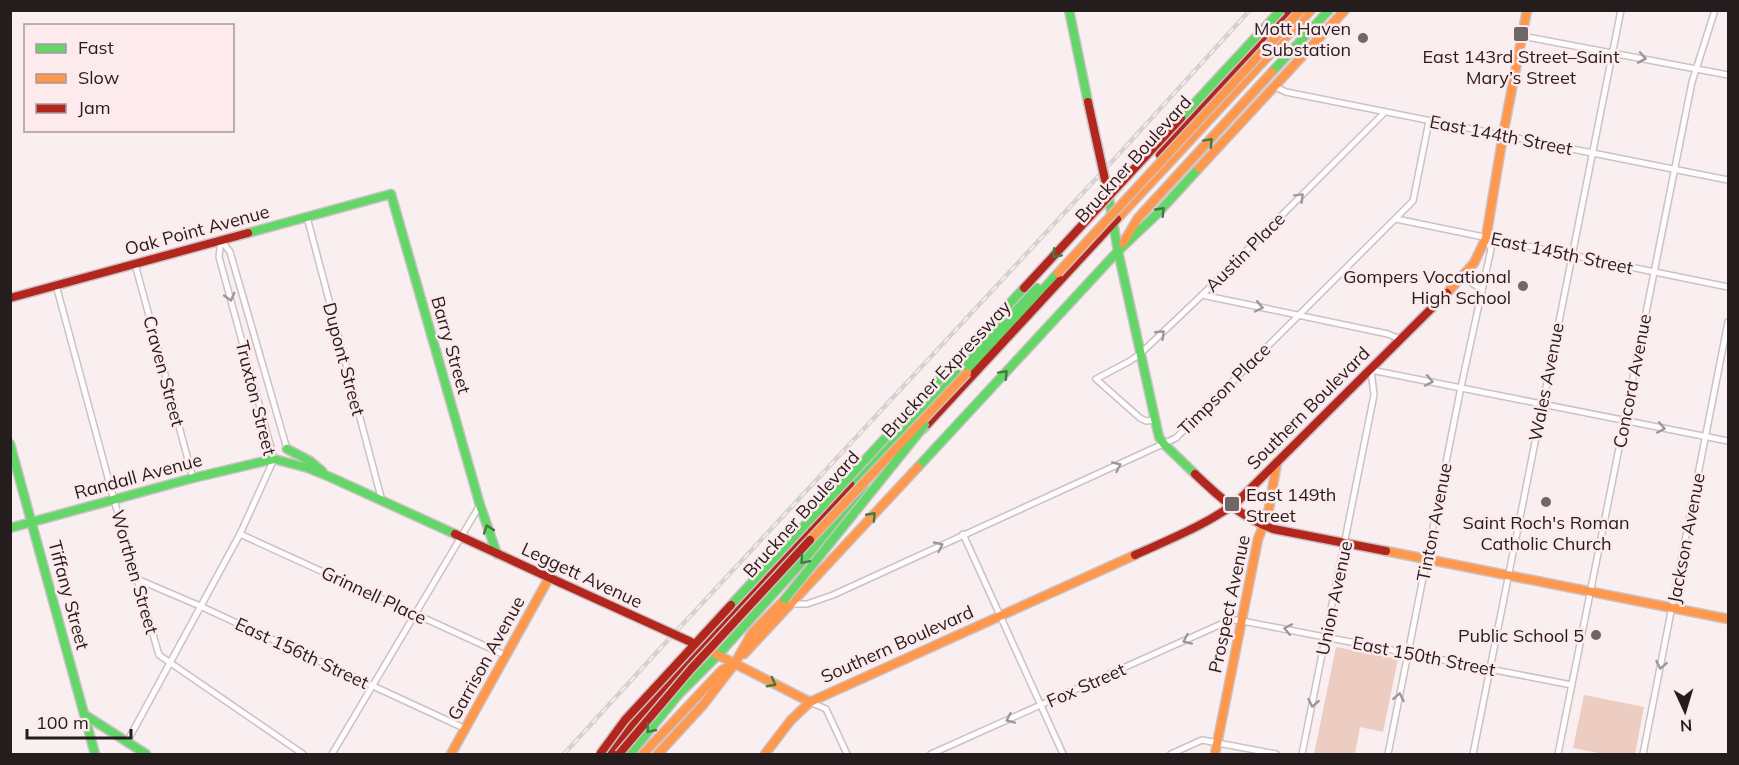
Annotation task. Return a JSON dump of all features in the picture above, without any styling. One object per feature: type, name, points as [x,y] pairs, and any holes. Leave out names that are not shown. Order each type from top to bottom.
[{"type":"main road","points":[[1070,10],[1156,431],[1164,444],[1232,507],[1263,526],[1728,619]]},
{"type":"main road","name":"Bruckner Expressway","points":[[600,754],[625,720],[1281,10]]},
{"type":"main road","name":"Bruckner Boulevard","points":[[610,754],[634,722],[701,647],[870,463],[1037,289],[1292,10]]},
{"type":"main road","points":[[1118,251],[1138,218],[1329,10]]},
{"type":"main road","points":[[658,754],[703,705],[735,663],[752,633],[786,602],[1118,251],[1171,201],[1345,10]]},
{"type":"main road","name":"Southern Boulevard","points":[[765,754],[788,721],[810,702],[1195,528],[1232,507],[1371,370],[1474,264],[1486,238],[1527,10]]},
{"type":"main road","points":[[1265,40],[1307,11]]},
{"type":"main road","name":"Bruckner Expressway","points":[[619,754],[653,711],[890,453],[1307,11]]},
{"type":"main road","name":"Bruckner Boulevard","points":[[630,754],[679,694],[718,655],[1307,11]]},
{"type":"main road","name":"Oak Point Avenue","points":[[10,298],[391,194]]},
{"type":"main road","name":"Barry Street","points":[[391,194],[480,505],[497,554]]},
{"type":"main road","points":[[786,602],[967,373]]},
{"type":"main road","name":"Tiffany Street","points":[[10,444],[94,754]]},
{"type":"main road","points":[[287,449],[310,461],[330,477]]},
{"type":"main road","name":"Leggett Avenue","points":[[274,459],[308,468],[330,477],[691,642],[810,702]]},
{"type":"main road","name":"Randall Avenue","points":[[10,528],[193,478],[274,459]]},
{"type":"main road","name":"Prospect Avenue","points":[[1215,754],[1258,538],[1268,514],[1277,462]]},
{"type":"main road","name":"Garrison Avenue","points":[[451,754],[549,578]]},
{"type":"main road","points":[[643,754],[722,670],[735,663]]},
{"type":"main road","points":[[85,716],[146,754]]},
{"type":"street","name":"Wales Avenue","points":[[1473,754],[1621,10]]},
{"type":"street","name":"Concord Avenue","points":[[1558,754],[1674,169],[1696,69],[1715,10]]},
{"type":"street","points":[[1522,36],[1728,75]]},
{"type":"street","name":"East 144th Street","points":[[1275,87],[1286,92],[1728,180]]},
{"type":"street","name":"Austin Place","points":[[1154,420],[1146,421],[1140,418],[1096,378],[1140,354],[1385,112]]},
{"type":"street","name":"Timpson Place","points":[[786,602],[807,604],[833,595],[1176,438],[1413,201],[1429,121]]},
{"type":"street","name":"Dupont Street","points":[[307,217],[382,501]]},
{"type":"street","name":"East 145th Street","points":[[1396,219],[1728,287]]},
{"type":"street","name":"Tinton Avenue","points":[[1388,754],[1461,387],[1491,249],[1486,238]]},
{"type":"street","name":"Truxton Street","points":[[221,240],[230,252],[287,449]]},
{"type":"street","name":"Truxton Street","points":[[127,742],[240,534],[274,459],[219,255],[221,240]]},
{"type":"street","name":"Craven Street","points":[[135,264],[193,478]]},
{"type":"street","points":[[1463,277],[1482,290]]},
{"type":"street","name":"Worthen Street","points":[[56,285],[159,655],[303,754]]},
{"type":"street","points":[[1202,295],[1388,334],[1400,339]]},
{"type":"street","name":"Jackson Avenue","points":[[1643,754],[1728,322]]},
{"type":"street","points":[[1371,370],[1728,441]]},
{"type":"street","name":"Union Avenue","points":[[1302,754],[1374,395],[1371,370]]},
{"type":"street","points":[[332,754],[480,505]]},
{"type":"street","name":"Grinnell Place","points":[[240,534],[507,656]]},
{"type":"street","points":[[963,534],[1063,754]]},
{"type":"street","name":"East 156th Street","points":[[137,579],[466,729]]},
{"type":"street","name":"East 150th Street","points":[[1242,620],[1572,685]]},
{"type":"street","name":"Fox Street","points":[[932,754],[1228,621],[1242,620]]},
{"type":"street","name":"Leggett Avenue","points":[[810,702],[826,709],[847,754]]},
{"type":"street","points":[[1171,754],[1202,740],[1276,754]]},
{"type":"shaded area","points":[[1336,647],[1398,659],[1383,732],[1360,727],[1355,754],[1314,754]]},
{"type":"shaded area","points":[[1584,695],[1644,707],[1635,754],[1598,754],[1573,748]]},
{"type":"railway","points":[[564,754],[1250,10]]},
{"type":"traffic: fast","points":[[1069,10],[1088,102]]},
{"type":"traffic: fast","points":[[1181,118],[1281,10]]},
{"type":"traffic: fast","points":[[1272,72],[1329,10]]},
{"type":"traffic: fast","points":[[918,467],[1118,251],[1157,214],[1199,168]]},
{"type":"traffic: fast","points":[[1108,193],[1118,251],[1159,437],[1195,474]]},
{"type":"traffic: fast","points":[[248,233],[391,194],[480,505],[497,554]]},
{"type":"traffic: fast","points":[[967,373],[1058,273]]},
{"type":"traffic: fast","points":[[731,605],[1024,288]]},
{"type":"traffic: fast","points":[[850,484],[1037,288]]},
{"type":"traffic: fast","points":[[785,599],[925,425]]},
{"type":"traffic: fast","points":[[10,444],[95,754]]},
{"type":"traffic: fast","points":[[287,449],[310,461],[322,471]]},
{"type":"traffic: fast","points":[[10,528],[193,478],[274,459],[308,468],[330,477],[455,534]]},
{"type":"traffic: fast","points":[[630,754],[679,694],[718,655],[866,491]]},
{"type":"traffic: fast","points":[[85,715],[146,754]]},
{"type":"traffic: slow","points":[[1058,273],[1301,10]]},
{"type":"traffic: slow","points":[[1117,219],[1311,10]]},
{"type":"traffic: slow","points":[[1199,168],[1345,10]]},
{"type":"traffic: slow","points":[[1447,293],[1474,263],[1486,238],[1527,10]]},
{"type":"traffic: slow","points":[[1123,243],[1138,218],[1272,72]]},
{"type":"traffic: slow","points":[[810,540],[967,373]]},
{"type":"traffic: slow","points":[[1215,754],[1258,539],[1268,514],[1277,462]]},
{"type":"traffic: slow","points":[[744,654],[918,467]]},
{"type":"traffic: slow","points":[[1386,551],[1728,619]]},
{"type":"traffic: slow","points":[[765,754],[791,720],[810,702],[1135,555]]},
{"type":"traffic: slow","points":[[451,754],[549,578]]},
{"type":"traffic: slow","points":[[643,754],[722,670],[735,663],[752,633],[785,599]]},
{"type":"traffic: slow","points":[[714,653],[810,702]]},
{"type":"traffic: slow","points":[[658,754],[703,705],[733,666]]},
{"type":"traffic: jam","points":[[1160,155],[1292,10]]},
{"type":"traffic: jam","points":[[1088,102],[1107,189]]},
{"type":"traffic: jam","points":[[1024,288],[1181,118]]},
{"type":"traffic: jam","points":[[923,429],[1117,219]]},
{"type":"traffic: jam","points":[[10,298],[248,233]]},
{"type":"traffic: jam","points":[[1135,555],[1200,525],[1237,502],[1447,293]]},
{"type":"traffic: jam","points":[[1195,474],[1241,513],[1273,529],[1386,551]]},
{"type":"traffic: jam","points":[[610,754],[634,722],[850,484]]},
{"type":"traffic: jam","points":[[455,534],[561,583]]},
{"type":"traffic: jam","points":[[619,754],[691,669],[810,540]]},
{"type":"traffic: jam","points":[[561,583],[691,642]]},
{"type":"traffic: jam","points":[[600,754],[625,720],[731,605]]},
{"type":"place","name":"East 143rd Street–Saint Mary’s Street","points":[[1521,34]]},
{"type":"place","name":"Mott Haven Substation","points":[[1363,38]]},
{"type":"place","name":"Gompers Vocational High School","points":[[1523,286]]},
{"type":"place","name":"Saint Roch's Roman Catholic Church","points":[[1546,502]]},
{"type":"place","name":"East 149th Street","points":[[1232,504]]},
{"type":"place","name":"Public School 5","points":[[1596,635]]}]
